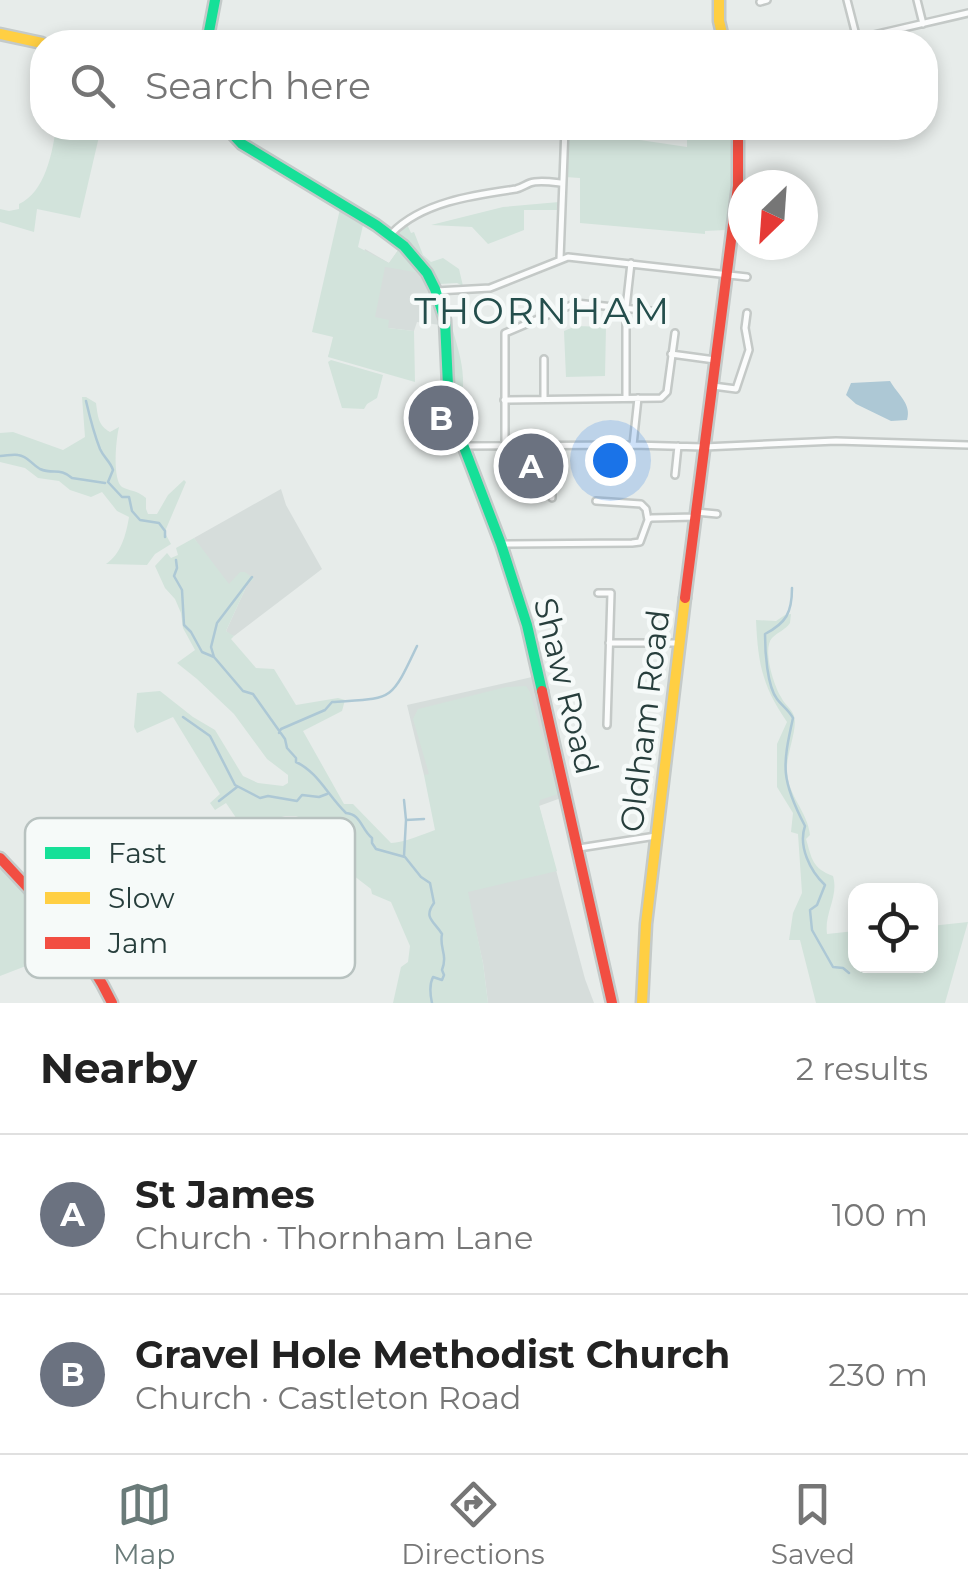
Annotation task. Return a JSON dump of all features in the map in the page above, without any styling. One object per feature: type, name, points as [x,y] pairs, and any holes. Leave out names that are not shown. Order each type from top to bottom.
[{"type":"main road","points":[[209,30],[215,0]]},
{"type":"main road","points":[[718,0],[721,30]]},
{"type":"main road","points":[[0,34],[30,40]]},
{"type":"main road","points":[[238,140],[392,234],[423,267],[436,291]]},
{"type":"main road","name":"Oldham Road","points":[[642,1003],[656,836],[738,186],[738,140]]},
{"type":"main road","name":"Shaw Road","points":[[436,291],[445,324],[445,391],[449,408],[502,544],[527,624],[612,1003]]},
{"type":"main road","points":[[0,858],[25,886]]},
{"type":"main road","points":[[100,978],[112,1003]]},
{"type":"street","points":[[847,0],[854,30]]},
{"type":"street","points":[[917,0],[923,24]]},
{"type":"street","points":[[896,30],[968,13]]},
{"type":"street","points":[[560,259],[564,140]]},
{"type":"street","points":[[392,234],[414,216],[461,200],[523,188],[532,182],[561,182]]},
{"type":"street","points":[[436,291],[490,288],[568,257],[747,277]]},
{"type":"street","points":[[626,398],[626,308],[632,263]]},
{"type":"street","points":[[504,446],[505,333],[569,304],[660,312]]},
{"type":"street","points":[[734,399],[749,350],[747,313]]},
{"type":"street","points":[[504,400],[660,398],[665,396],[675,333]]},
{"type":"street","points":[[671,354],[714,360]]},
{"type":"street","points":[[544,359],[544,399]]},
{"type":"street","points":[[712,386],[736,389]]},
{"type":"street","points":[[633,444],[638,398]]},
{"type":"street","points":[[463,446],[704,446],[836,441],[968,445]]},
{"type":"street","points":[[550,494],[552,445]]},
{"type":"street","points":[[676,475],[678,446]]},
{"type":"street","points":[[502,544],[640,542],[648,520],[641,504],[596,501]]},
{"type":"street","points":[[648,520],[717,514]]},
{"type":"street","points":[[598,593],[610,593],[607,725]]},
{"type":"street","points":[[609,643],[679,644]]},
{"type":"street","points":[[579,848],[656,836]]},
{"type":"shaded area","points":[[53,140],[98,140],[80,218],[37,209],[34,232],[0,222],[0,209],[19,209],[19,204],[35,191]]},
{"type":"shaded area","points":[[567,140],[640,140],[687,147],[687,140],[734,140],[734,170],[728,170],[726,230],[705,234],[580,223],[580,178],[565,177]]},
{"type":"shaded area","points":[[559,202],[559,210],[524,210],[524,230],[488,244],[472,227],[431,225],[503,207]]},
{"type":"shaded area","points":[[340,209],[364,221],[358,247],[389,263],[399,249],[420,273],[385,267],[375,317],[389,320],[388,328],[414,331],[415,382],[328,357],[333,337],[312,332]]},
{"type":"shaded area","points":[[406,222],[423,255],[431,262],[443,258],[459,269],[463,286],[440,284],[422,255],[398,232]]},
{"type":"shaded area","points":[[365,249],[389,263],[399,249],[408,257],[432,296],[441,325],[417,322],[414,331],[388,328],[328,357]]},
{"type":"shaded area","points":[[576,326],[606,327],[605,376],[566,377],[564,331]]},
{"type":"shaded area","points":[[453,331],[463,374],[459,418],[451,385]]},
{"type":"shaded area","points":[[328,362],[383,375],[377,398],[364,409],[342,408]]},
{"type":"shaded area","points":[[82,397],[96,403],[99,420],[106,429],[110,432],[119,427],[119,483],[146,498],[148,514],[157,514],[168,495],[186,482],[166,529],[171,544],[155,554],[147,565],[106,564],[119,549],[129,517],[117,511],[102,492],[91,497],[70,490],[59,481],[38,478],[25,468],[0,462],[0,433],[13,432],[63,450],[85,437]]},
{"type":"shaded area","points":[[281,489],[322,569],[234,636],[226,631],[247,585],[229,585],[194,538]]},
{"type":"shaded area","points":[[194,538],[229,584],[240,572],[254,579],[247,585],[226,631],[234,636],[231,639],[256,668],[274,669],[296,705],[345,700],[342,711],[303,731],[344,804],[353,804],[391,843],[435,830],[424,775],[429,774],[413,719],[418,709],[506,687],[526,686],[558,794],[540,800],[539,805],[557,871],[468,892],[488,1003],[393,1003],[410,946],[391,902],[372,894],[355,877],[355,818],[236,818],[226,803],[215,810],[210,803],[220,794],[173,717],[137,733],[137,693],[160,691],[215,730],[243,776],[258,783],[288,783],[288,775],[267,759],[234,714],[177,663],[195,650],[183,628],[175,599],[155,566],[167,553],[171,558],[178,555],[176,548]]},
{"type":"shaded area","points":[[791,614],[790,623],[769,643],[769,659],[778,692],[794,716],[787,764],[790,787],[808,827],[810,835],[806,839],[812,857],[821,870],[833,876],[827,934],[848,932],[848,973],[938,973],[938,925],[968,922],[945,1003],[816,1003],[800,940],[789,940],[793,913],[802,893],[798,834],[791,832],[793,813],[777,787],[777,744],[787,722],[763,674],[756,620],[776,621]]},
{"type":"shaded area","points":[[532,677],[561,798],[539,806],[594,1003],[488,1003],[467,892],[430,776],[424,775],[407,705]]},
{"type":"shaded area","points":[[0,867],[25,894],[25,966],[0,976]]},
{"type":"water","points":[[890,381],[906,404],[907,420],[891,421],[846,395],[851,383]]},
{"type":"waterway","points":[[86,401],[100,449],[113,470],[108,482],[122,497],[129,497],[132,511],[140,520],[159,523],[165,537]]},
{"type":"waterway","points":[[0,456],[21,456],[45,471],[105,483]]},
{"type":"waterway","points":[[176,560],[174,576],[182,590],[184,625],[202,652],[214,657],[243,691],[253,694],[296,762],[317,778],[346,813],[358,819],[376,849],[405,857],[430,883],[434,903],[430,916],[442,934],[444,960],[442,980],[432,980],[432,1003]]},
{"type":"waterway","points":[[214,657],[211,647],[217,623],[252,577]]},
{"type":"waterway","points":[[792,588],[786,616],[765,634],[767,668],[774,693],[793,718],[786,762],[788,785],[805,826],[807,858],[825,885],[817,905],[810,910],[812,930],[833,967],[848,972]]},
{"type":"waterway","points":[[279,733],[325,710],[332,702],[367,700],[387,694],[401,678],[417,646]]},
{"type":"waterway","points":[[183,717],[210,736],[235,785],[260,798],[297,801],[302,795],[327,794]]},
{"type":"waterway","points":[[219,801],[237,787]]},
{"type":"waterway","points":[[404,800],[404,856]]},
{"type":"waterway","points":[[406,820],[424,819]]},
{"type":"traffic: fast","points":[[209,30],[215,0]]},
{"type":"traffic: fast","points":[[238,140],[376,225],[404,246],[427,273],[445,320],[449,408],[501,544],[527,625],[542,691]]},
{"type":"traffic: slow","points":[[719,0],[721,30]]},
{"type":"traffic: slow","points":[[0,34],[30,40]]},
{"type":"traffic: slow","points":[[642,1003],[646,924],[685,598]]},
{"type":"traffic: jam","points":[[685,598],[738,186],[738,140]]},
{"type":"traffic: jam","points":[[542,691],[612,1003]]},
{"type":"traffic: jam","points":[[0,858],[25,885]]},
{"type":"traffic: jam","points":[[98,978],[112,1003]]},
{"type":"place","name":"Gravel Hole Methodist Church","points":[[441,418]]},
{"type":"place","name":"St James","points":[[531,466]]},
{"type":"district","name":"THORNHAM","points":[[543,311]]}]
